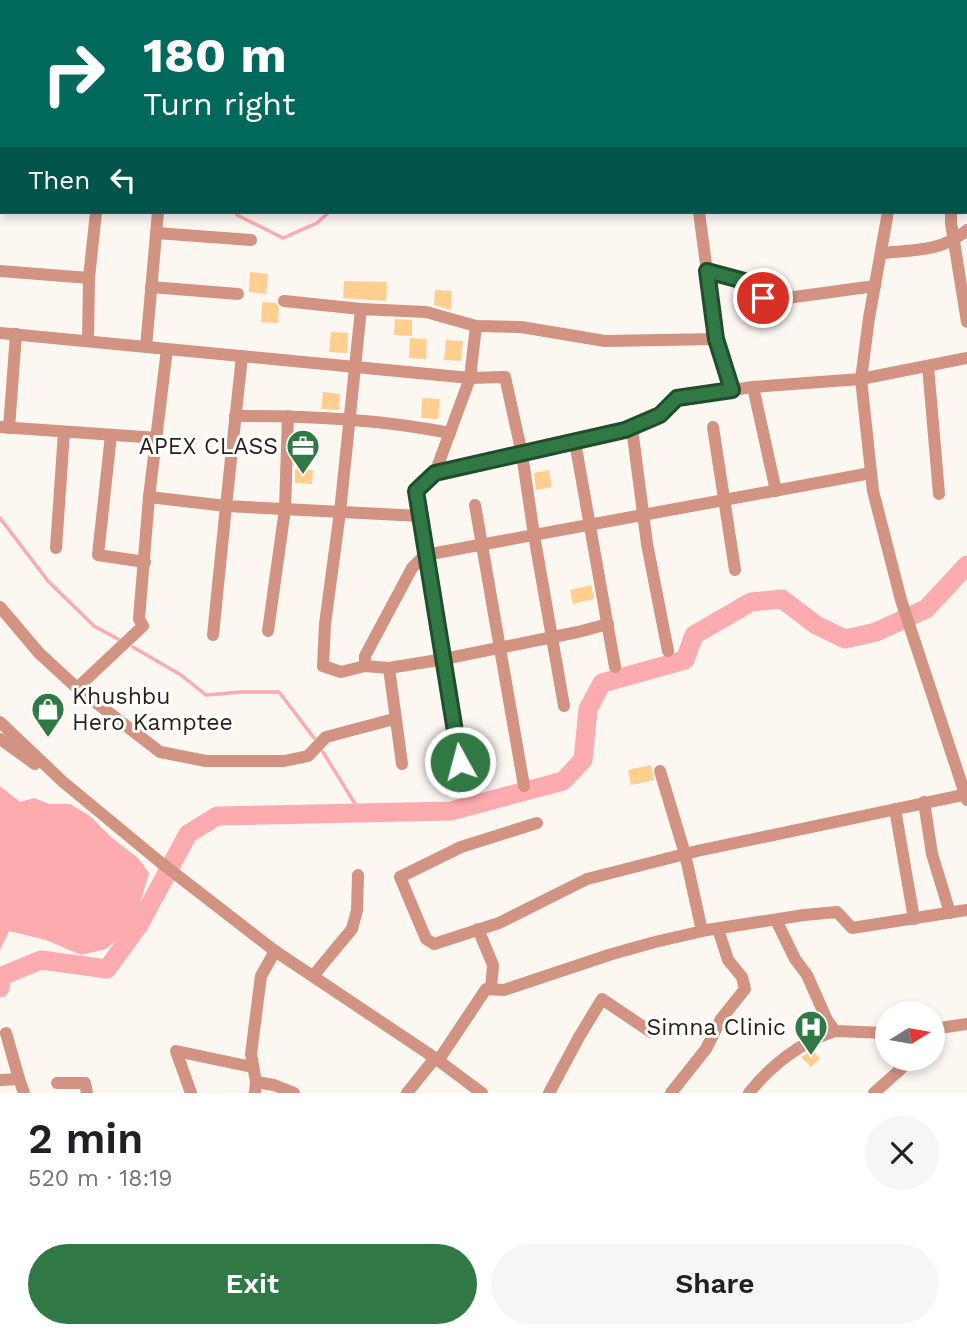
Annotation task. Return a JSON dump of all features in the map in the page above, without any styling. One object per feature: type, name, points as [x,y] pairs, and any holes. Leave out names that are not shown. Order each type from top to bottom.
[{"type":"street","points":[[88,341],[89,278],[96,214]]},
{"type":"street","points":[[146,347],[158,214]]},
{"type":"street","points":[[699,214],[716,339],[732,390]]},
{"type":"street","points":[[537,823],[461,847],[400,877],[426,939],[433,944],[499,923],[587,879],[685,854],[924,802],[967,796],[913,640],[873,491],[861,379],[888,214]]},
{"type":"street","points":[[951,214],[967,322]]},
{"type":"street","points":[[882,253],[938,248],[954,241],[967,230]]},
{"type":"street","points":[[156,233],[251,240]]},
{"type":"street","points":[[0,271],[89,278]]},
{"type":"street","points":[[707,271],[748,282],[763,298],[875,286]]},
{"type":"street","points":[[151,286],[238,294]]},
{"type":"street","points":[[284,301],[426,312],[476,326],[521,327],[605,341],[716,339]]},
{"type":"street","points":[[361,309],[323,666],[341,672],[365,666],[389,668],[608,624]]},
{"type":"street","points":[[462,780],[416,491],[435,473],[470,378],[476,326]]},
{"type":"street","points":[[0,333],[470,378],[505,377],[522,454],[564,705]]},
{"type":"street","points":[[16,334],[4,428],[158,438]]},
{"type":"street","points":[[77,688],[143,626],[139,619],[149,497],[167,349]]},
{"type":"street","points":[[213,635],[242,356]]},
{"type":"street","points":[[435,473],[632,428],[660,415],[677,398],[753,387],[861,379],[967,358]]},
{"type":"street","points":[[928,366],[939,494]]},
{"type":"street","points":[[753,387],[776,491]]},
{"type":"street","points":[[235,416],[349,420],[414,426],[450,433]]},
{"type":"street","points":[[268,631],[285,509],[288,416]]},
{"type":"street","points":[[713,427],[735,570]]},
{"type":"street","points":[[632,428],[668,651]]},
{"type":"street","points":[[56,548],[64,432]]},
{"type":"street","points":[[111,435],[98,555],[145,562]]},
{"type":"street","points":[[575,442],[615,667]]},
{"type":"street","points":[[365,666],[365,656],[412,568],[425,555],[871,473]]},
{"type":"street","points":[[149,497],[226,506],[420,516]]},
{"type":"street","points":[[475,505],[524,786]]},
{"type":"street","points":[[0,607],[39,653],[77,688],[160,752],[206,761],[284,761],[308,756],[326,737],[394,719]]},
{"type":"street","points":[[389,668],[402,764]]},
{"type":"street","points":[[0,722],[62,781],[160,862],[275,951],[482,1093]]},
{"type":"street","points":[[0,739],[62,781]]},
{"type":"street","points":[[660,771],[685,854],[702,932]]},
{"type":"street","points":[[924,802],[932,854],[950,913]]},
{"type":"street","points":[[895,809],[914,919]]},
{"type":"street","points":[[313,976],[352,929],[357,910],[358,875]]},
{"type":"street","points":[[407,1093],[436,1060],[486,989],[504,990],[612,954],[718,929],[837,912],[852,928],[967,910]]},
{"type":"street","points":[[776,920],[835,1031]]},
{"type":"street","points":[[478,929],[493,965],[491,989]]},
{"type":"street","points":[[671,1093],[706,1049],[721,1018],[745,989],[742,977],[728,960],[718,929]]},
{"type":"street","points":[[275,951],[261,976],[251,1067],[256,1088],[274,1085],[294,1093]]},
{"type":"street","points":[[549,1093],[602,999],[651,1032]]},
{"type":"street","points":[[945,1027],[967,1024]]},
{"type":"street","points":[[749,1093],[802,1044],[835,1031],[875,1033]]},
{"type":"street","points":[[6,1034],[24,1093]]},
{"type":"street","points":[[191,1093],[176,1051],[251,1067]]},
{"type":"street","points":[[874,1093],[899,1071]]},
{"type":"street","points":[[0,1080],[19,1079]]},
{"type":"street","points":[[57,1083],[85,1083],[88,1093]]},
{"type":"shaded area","points":[[0,786],[20,802],[34,798],[49,804],[70,804],[90,816],[138,858],[149,873],[138,911],[124,934],[106,949],[81,955],[46,940],[9,931],[0,950]]},
{"type":"building","points":[[250,272],[268,274],[266,294],[249,292]]},
{"type":"building","points":[[344,281],[387,282],[386,301],[343,298]]},
{"type":"building","points":[[435,290],[452,291],[451,310],[434,305]]},
{"type":"building","points":[[262,302],[276,303],[279,308],[278,323],[261,322]]},
{"type":"building","points":[[395,319],[412,320],[412,336],[394,335]]},
{"type":"building","points":[[331,332],[348,333],[347,353],[329,352]]},
{"type":"building","points":[[410,338],[427,339],[426,359],[409,358]]},
{"type":"building","points":[[446,340],[463,341],[461,361],[444,360]]},
{"type":"building","points":[[323,392],[340,394],[339,410],[321,409]]},
{"type":"building","points":[[422,398],[440,399],[438,419],[421,418]]},
{"type":"building","name":"APEX CLASS","points":[[295,469],[313,470],[312,484],[295,483]]},
{"type":"building","points":[[549,470],[552,487],[536,490],[534,473]]},
{"type":"building","points":[[591,585],[594,599],[573,604],[570,590]]},
{"type":"building","points":[[651,765],[654,780],[631,785],[628,770]]},
{"type":"building","points":[[813,1050],[820,1059],[811,1067],[801,1057]]},
{"type":"waterway","points":[[237,214],[283,238],[317,223],[327,214]]},
{"type":"waterway","points":[[0,518],[48,581],[94,626],[118,639]]},
{"type":"waterway","points":[[0,988],[2,976],[41,960],[107,969],[139,925],[188,834],[217,816],[451,811],[563,781],[583,760],[588,709],[602,683],[685,660],[694,635],[751,602],[782,599],[816,625],[845,639],[876,632],[926,609],[967,565]]},
{"type":"waterway","points":[[133,647],[181,675],[206,695],[279,692],[314,738]]},
{"type":"waterway","points":[[323,752],[360,812]]},
{"type":"place","name":"APEX CLASS","points":[[303,476]]},
{"type":"place","name":"Khushbu Hero Kamptee","points":[[48,739]]},
{"type":"place","name":"Simna Clinic","points":[[811,1057]]},
{"type":"route","points":[[460,762],[416,491],[435,473],[625,430],[660,415],[677,398],[732,390],[716,339],[707,271],[748,282],[763,298]]}]
